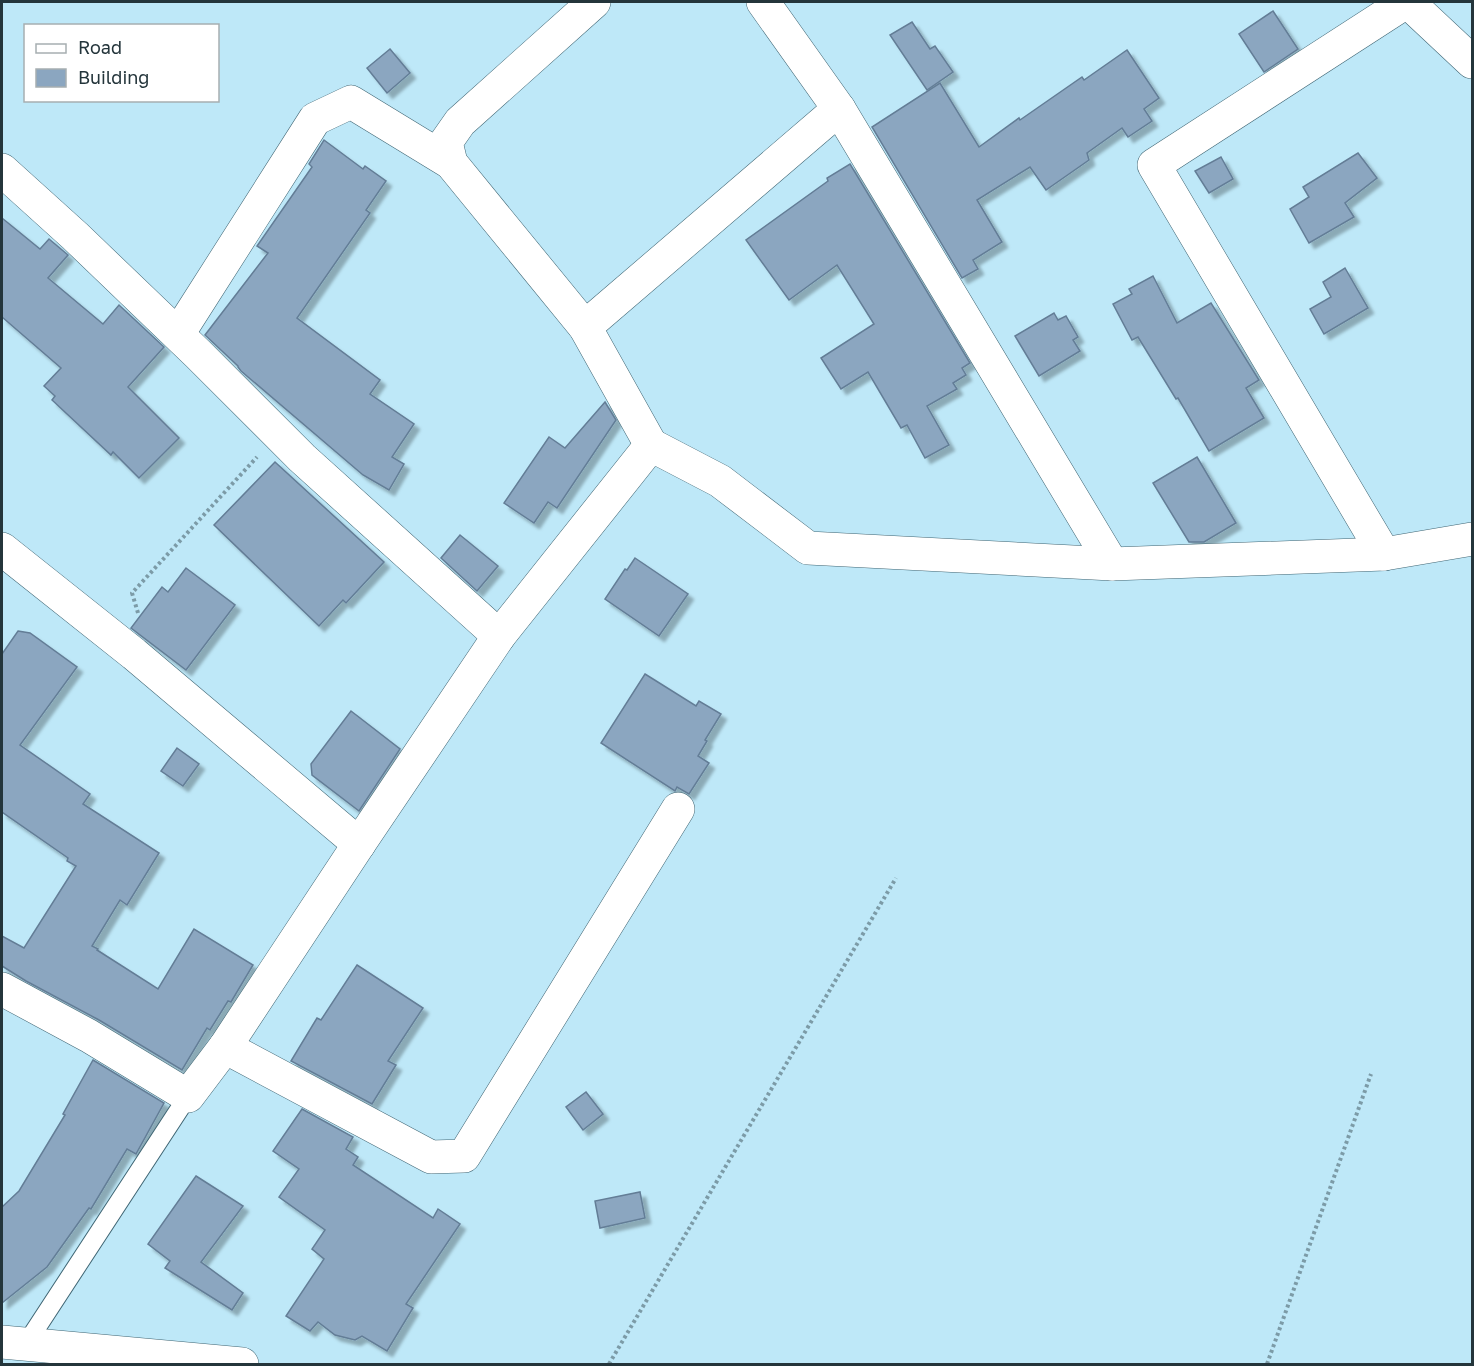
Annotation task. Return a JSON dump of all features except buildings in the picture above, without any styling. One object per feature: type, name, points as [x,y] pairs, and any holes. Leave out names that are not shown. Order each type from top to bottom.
[{"type":"street","points":[[451,163],[446,142],[460,122],[594,2]]},
{"type":"street","points":[[763,2],[839,109],[1112,564]]},
{"type":"street","points":[[1384,554],[1154,165],[1407,2],[1473,62]]},
{"type":"street","points":[[178,334],[315,119],[351,102],[451,163],[585,327],[651,445],[720,482],[808,548],[1112,564],[1384,554],[1473,539]]},
{"type":"street","points":[[585,327],[839,109]]},
{"type":"street","points":[[2,170],[178,334],[302,458],[499,636]]},
{"type":"street","points":[[2,989],[89,1036],[188,1096],[225,1047],[358,844],[499,636],[651,445]]},
{"type":"street","points":[[2,549],[120,643],[358,844]]},
{"type":"street","points":[[225,1047],[431,1157],[465,1156],[678,809]]},
{"type":"street","points":[[14,1343],[236,1364]]},
{"type":"lane","points":[[14,1343],[188,1096]]},
{"type":"path","points":[[120,643],[140,617],[132,593],[278,434]]},
{"type":"path","points":[[609,1365],[896,878]]},
{"type":"path","points":[[1267,1365],[1371,1074]]}]
